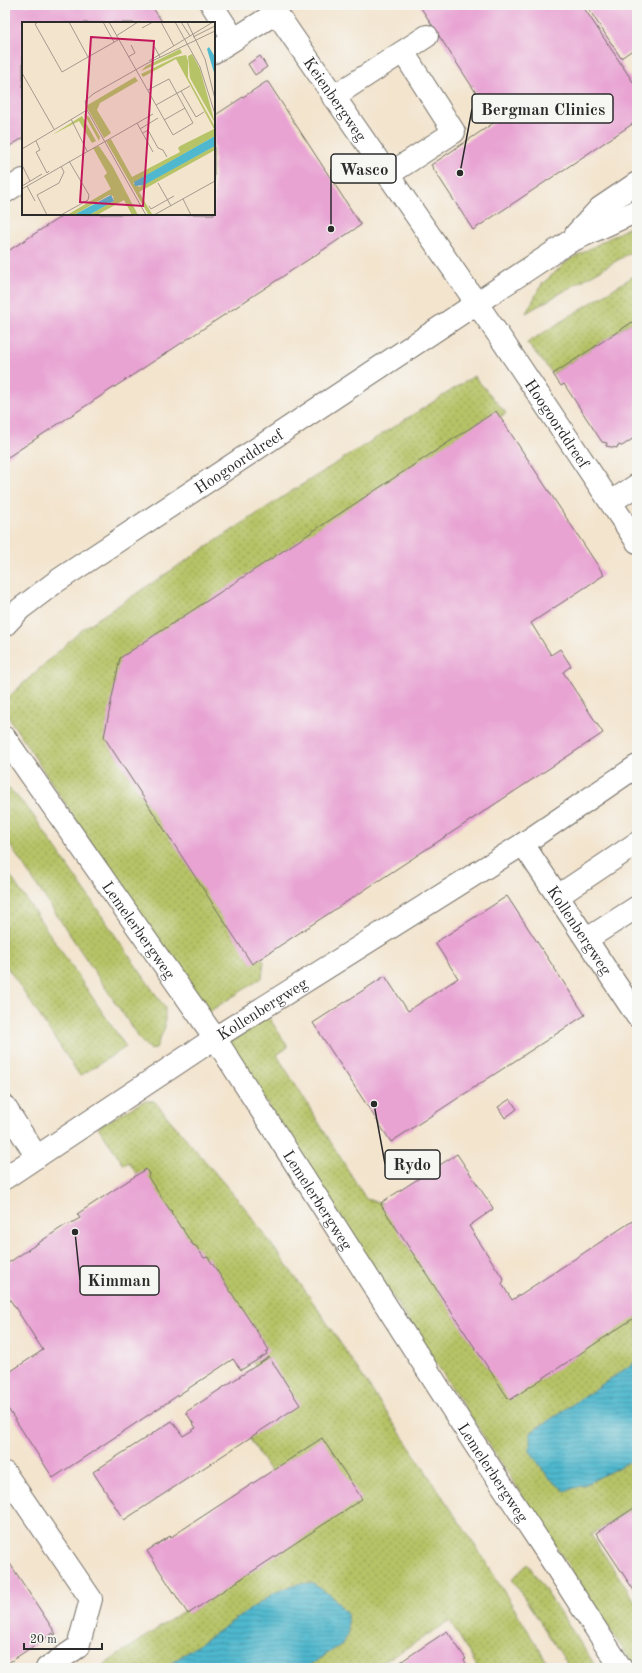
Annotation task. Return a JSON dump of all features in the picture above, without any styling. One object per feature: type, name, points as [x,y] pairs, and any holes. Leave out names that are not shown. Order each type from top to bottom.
[{"type":"street","points":[[212,5],[234,39]]},
{"type":"street","name":"Keienbergweg","points":[[215,51],[234,39],[273,9],[477,303]]},
{"type":"street","points":[[333,96],[427,36]]},
{"type":"street","points":[[388,175],[454,132],[403,52]]},
{"type":"street","points":[[5,192],[22,181]]},
{"type":"street","name":"Hoogoorddreef","points":[[569,242],[600,208],[637,183]]},
{"type":"street","name":"Hoogoorddreef","points":[[5,625],[20,609],[57,581],[569,242],[637,211]]},
{"type":"street","name":"Hoogoorddreef","points":[[477,303],[637,542]]},
{"type":"street","points":[[611,502],[637,485]]},
{"type":"street","name":"Lemelerbergweg","points":[[6,744],[215,1038],[620,1668]]},
{"type":"street","name":"Kollenbergweg","points":[[5,1178],[215,1038],[523,844],[637,766]]},
{"type":"street","points":[[558,896],[637,843]]},
{"type":"street","name":"Kollenbergweg","points":[[523,844],[637,1016]]},
{"type":"street","points":[[586,939],[637,907]]},
{"type":"street","points":[[5,1107],[37,1157]]},
{"type":"street","points":[[5,1473],[91,1599],[78,1647],[47,1668]]},
{"type":"green space","points":[[637,223],[637,249],[526,313],[542,284],[569,260]]},
{"type":"green space","points":[[637,274],[637,319],[553,374],[527,343]]},
{"type":"green space","points":[[474,376],[506,413],[132,659],[114,735],[264,961],[262,978],[204,1015],[5,712],[5,700],[84,628],[281,498]]},
{"type":"green space","points":[[5,788],[11,790],[30,811],[165,1008],[165,1027],[156,1048],[150,1050],[141,1041],[5,838]]},
{"type":"green space","points":[[5,868],[126,1047],[80,1076],[5,964]]},
{"type":"green space","points":[[268,1016],[288,1047],[277,1055],[366,1199],[382,1203],[507,1394],[637,1313],[637,1361],[530,1433],[584,1485],[637,1458],[637,1505],[591,1535],[637,1604],[637,1668],[635,1668],[227,1043]]},
{"type":"green space","points":[[144,1101],[154,1101],[245,1208],[309,1296],[482,1556],[551,1668],[478,1668],[450,1621],[374,1668],[306,1668],[342,1644],[346,1614],[333,1597],[165,1668],[99,1668],[308,1527],[266,1465],[223,1395],[259,1372],[129,1162],[124,1165],[98,1127]]},
{"type":"green space","points":[[528,1564],[597,1668],[570,1668],[512,1579]]},
{"type":"water","points":[[637,1361],[637,1458],[584,1485],[565,1491],[548,1477],[530,1451],[530,1433]]},
{"type":"water","points":[[312,1583],[333,1597],[347,1614],[348,1632],[342,1644],[306,1668],[164,1668],[274,1593],[296,1584]]},
{"type":"building","points":[[5,5],[151,5],[162,22],[22,22],[22,139],[5,149]]},
{"type":"building","points":[[419,5],[582,5],[637,88],[637,121],[473,230],[431,165],[495,122]]},
{"type":"building","points":[[586,5],[637,5],[637,47],[621,58]]},
{"type":"building","points":[[260,56],[267,67],[255,75],[248,64]]},
{"type":"building","points":[[268,82],[361,225],[5,459],[5,253],[63,215],[215,215],[215,115]]},
{"type":"building","points":[[637,319],[637,436],[622,446],[618,445],[617,448],[606,446],[607,443],[602,442],[564,384],[561,386],[553,374]]},
{"type":"building","points":[[496,411],[604,575],[531,623],[551,655],[560,649],[571,666],[563,672],[603,733],[252,964],[104,737],[120,658]]},
{"type":"building","points":[[507,896],[585,1015],[391,1142],[313,1023],[385,976],[408,1011],[458,978],[435,943]]},
{"type":"building","points":[[510,1099],[517,1109],[505,1118],[498,1107]]},
{"type":"building","points":[[457,1154],[493,1208],[469,1226],[504,1280],[502,1284],[512,1300],[637,1218],[637,1316],[510,1400],[381,1205],[382,1202]]},
{"type":"building","points":[[146,1169],[149,1174],[148,1177],[172,1211],[171,1212],[181,1228],[183,1228],[193,1245],[196,1246],[204,1258],[208,1257],[269,1350],[266,1352],[267,1354],[241,1370],[233,1359],[53,1478],[5,1404],[5,1375],[43,1350],[5,1292],[5,1265],[67,1224],[68,1225],[80,1218],[77,1214]]},
{"type":"building","points":[[269,1357],[300,1405],[124,1520],[93,1472],[172,1421],[183,1436],[196,1428],[186,1412]]},
{"type":"building","points":[[322,1438],[362,1499],[188,1614],[147,1551],[170,1536],[171,1537]]},
{"type":"building","points":[[637,1506],[637,1595],[596,1533]]},
{"type":"building","points":[[5,1556],[56,1634],[54,1635],[53,1633],[5,1665]]},
{"type":"building","points":[[447,1631],[466,1659],[464,1660],[468,1668],[399,1668],[396,1665]]},
{"type":"place","name":"Bergman Clinics","points":[[460,173]]},
{"type":"place","name":"Wasco","points":[[331,229]]},
{"type":"place","name":"Rydo","points":[[374,1104]]},
{"type":"place","name":"Kimman","points":[[75,1232]]}]
